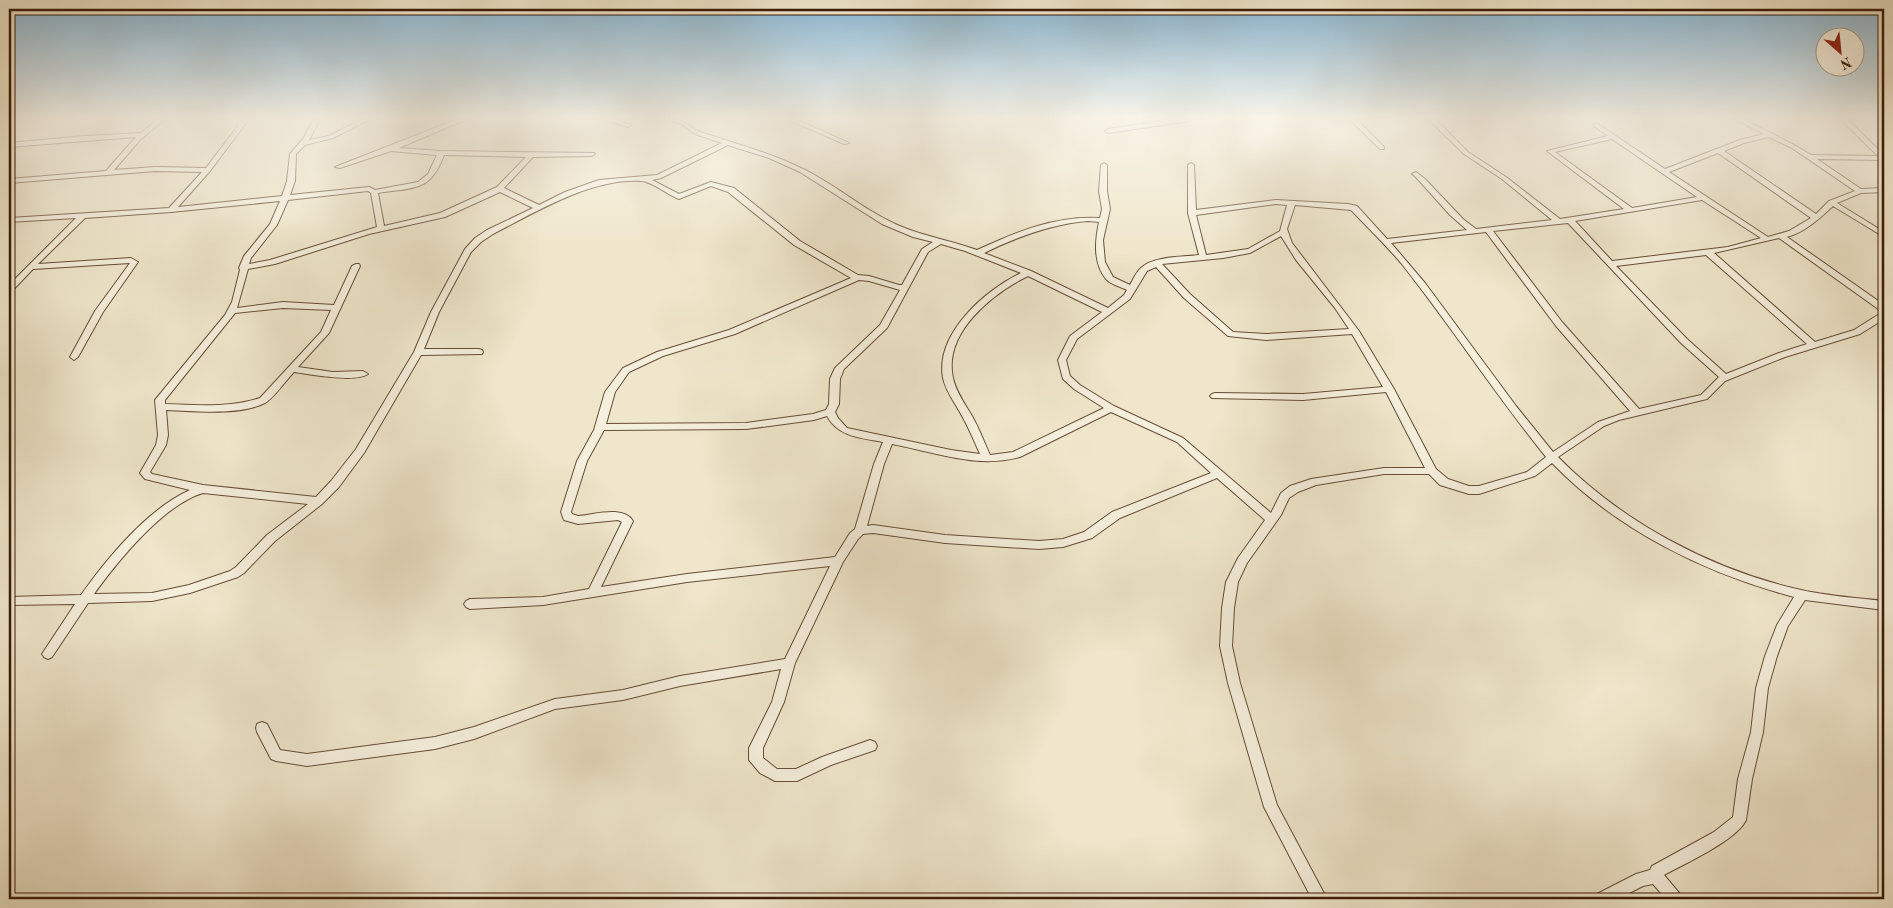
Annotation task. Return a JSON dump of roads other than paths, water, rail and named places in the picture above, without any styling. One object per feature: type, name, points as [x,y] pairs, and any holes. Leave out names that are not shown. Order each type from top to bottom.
[{"type":"street","points":[[108,173],[118,161]]},
{"type":"street","points":[[171,210],[214,161]]},
{"type":"street","points":[[294,161],[293,175],[273,225],[247,258],[236,302],[231,311],[207,344],[162,395],[160,406],[163,435],[161,445],[146,471],[146,475],[202,489],[318,501]]},
{"type":"street","points":[[338,167],[354,161]]},
{"type":"street","points":[[9,220],[171,210],[368,189],[374,192],[420,184],[430,178],[438,161]]},
{"type":"street","points":[[243,268],[272,262],[382,228],[442,215],[500,189],[525,161]]},
{"type":"street","points":[[9,601],[152,597],[190,589],[226,577],[240,570],[272,538],[318,501],[335,484],[360,451],[418,352],[435,312],[468,251],[478,240],[490,232],[568,194],[602,182],[619,179],[647,180],[665,175],[691,161]]},
{"type":"street","points":[[781,161],[802,171],[885,222],[916,235],[947,242],[1028,273],[1074,293],[1108,311]]},
{"type":"street","points":[[1479,161],[1504,178],[1558,222]]},
{"type":"street","points":[[1564,161],[1632,211]]},
{"type":"street","points":[[1649,161],[1767,239]]},
{"type":"street","points":[[1664,172],[1690,161]]},
{"type":"street","points":[[1734,161],[1816,218]]},
{"type":"street","points":[[1817,161],[1860,191]]},
{"type":"street","points":[[1104,164],[1103,191],[1106,208],[1099,240],[1101,262],[1110,279],[1132,289]]},
{"type":"street","points":[[1191,165],[1192,213],[1202,258]]},
{"type":"street","points":[[9,181],[170,169],[208,170]]},
{"type":"street","points":[[1416,174],[1434,191],[1464,230]]},
{"type":"street","points":[[647,180],[679,197],[711,184],[731,190],[797,243],[857,278]]},
{"type":"street","points":[[500,189],[539,208]]},
{"type":"street","points":[[1610,264],[1728,249],[1781,236],[1792,233],[1816,218],[1832,203],[1860,191],[1884,190]]},
{"type":"street","points":[[374,192],[382,228]]},
{"type":"street","points":[[1386,242],[1464,230],[1489,231],[1558,222],[1704,198]]},
{"type":"street","points":[[1192,213],[1292,202],[1351,207],[1386,242],[1414,275],[1552,457],[1611,510],[1654,537],[1720,568],[1774,587],[1802,595],[1884,606]]},
{"type":"street","points":[[1292,202],[1284,223],[1283,232],[1296,254],[1355,331],[1389,389],[1432,471],[1444,482],[1459,488],[1479,490],[1531,474],[1552,457],[1601,424],[1616,418],[1704,397],[1718,382],[1725,378],[1782,355],[1858,332],[1884,315]]},
{"type":"street","points":[[1832,203],[1884,235]]},
{"type":"street","points":[[9,289],[82,216]]},
{"type":"street","points":[[977,253],[1012,237],[1052,225],[1089,219],[1104,220]]},
{"type":"street","points":[[1570,220],[1684,341],[1725,378]]},
{"type":"street","points":[[1489,231],[1559,324],[1637,414]]},
{"type":"street","points":[[1272,519],[1180,440],[1092,398],[1066,377],[1062,360],[1074,338],[1127,297],[1144,269],[1157,263],[1250,251],[1283,232]]},
{"type":"street","points":[[1781,236],[1884,309]]},
{"type":"street","points":[[600,427],[746,426],[814,417],[830,412],[834,404],[835,379],[840,368],[884,326],[925,251],[939,241]]},
{"type":"street","points":[[1708,252],[1813,345]]},
{"type":"street","points":[[30,266],[61,266],[131,260],[134,262],[99,311],[74,357]]},
{"type":"street","points":[[1157,263],[1187,296],[1231,334],[1266,337],[1355,331]]},
{"type":"street","points":[[160,406],[240,407],[262,400],[320,340],[356,266]]},
{"type":"street","points":[[986,458],[971,422],[948,378],[946,364],[954,340],[973,311],[999,289],[1015,278],[1028,273]]},
{"type":"street","points":[[593,592],[622,538],[628,521],[624,516],[578,520],[566,515],[582,461],[600,427],[610,392],[621,375],[635,364],[660,354],[732,332],[857,278],[865,277],[892,287],[904,288]]},
{"type":"street","points":[[231,311],[283,305],[336,308]]},
{"type":"street","points":[[418,352],[479,352]]},
{"type":"street","points":[[292,369],[333,375],[363,374]]},
{"type":"street","points":[[1215,396],[1303,397],[1389,389]]},
{"type":"street","points":[[830,412],[834,420],[844,430],[951,454],[1005,458],[1111,408]]},
{"type":"street","points":[[860,531],[879,464],[889,440]]},
{"type":"street","points":[[1320,899],[1272,807],[1234,683],[1226,646],[1228,608],[1232,582],[1242,561],[1272,519],[1285,496],[1294,489],[1304,485],[1384,471],[1432,471]]},
{"type":"street","points":[[870,746],[797,774],[775,775],[756,760],[756,748],[778,702],[789,663],[838,561],[854,536],[860,531],[873,529],[945,539],[1039,545],[1063,542],[1088,535],[1116,515],[1218,474]]},
{"type":"street","points":[[48,654],[110,562],[137,534],[178,500],[202,489]]},
{"type":"street","points":[[470,604],[543,601],[687,578],[838,561]]},
{"type":"street","points":[[1656,876],[1657,871],[1719,837],[1739,820],[1745,779],[1757,732],[1762,688],[1771,656],[1783,626],[1802,595]]},
{"type":"street","points":[[262,728],[276,755],[307,760],[435,743],[474,733],[555,704],[622,695],[680,681],[789,663]]},
{"type":"street","points":[[1602,899],[1641,879],[1656,876]]},
{"type":"street","points":[[1656,876],[1675,899]]}]
